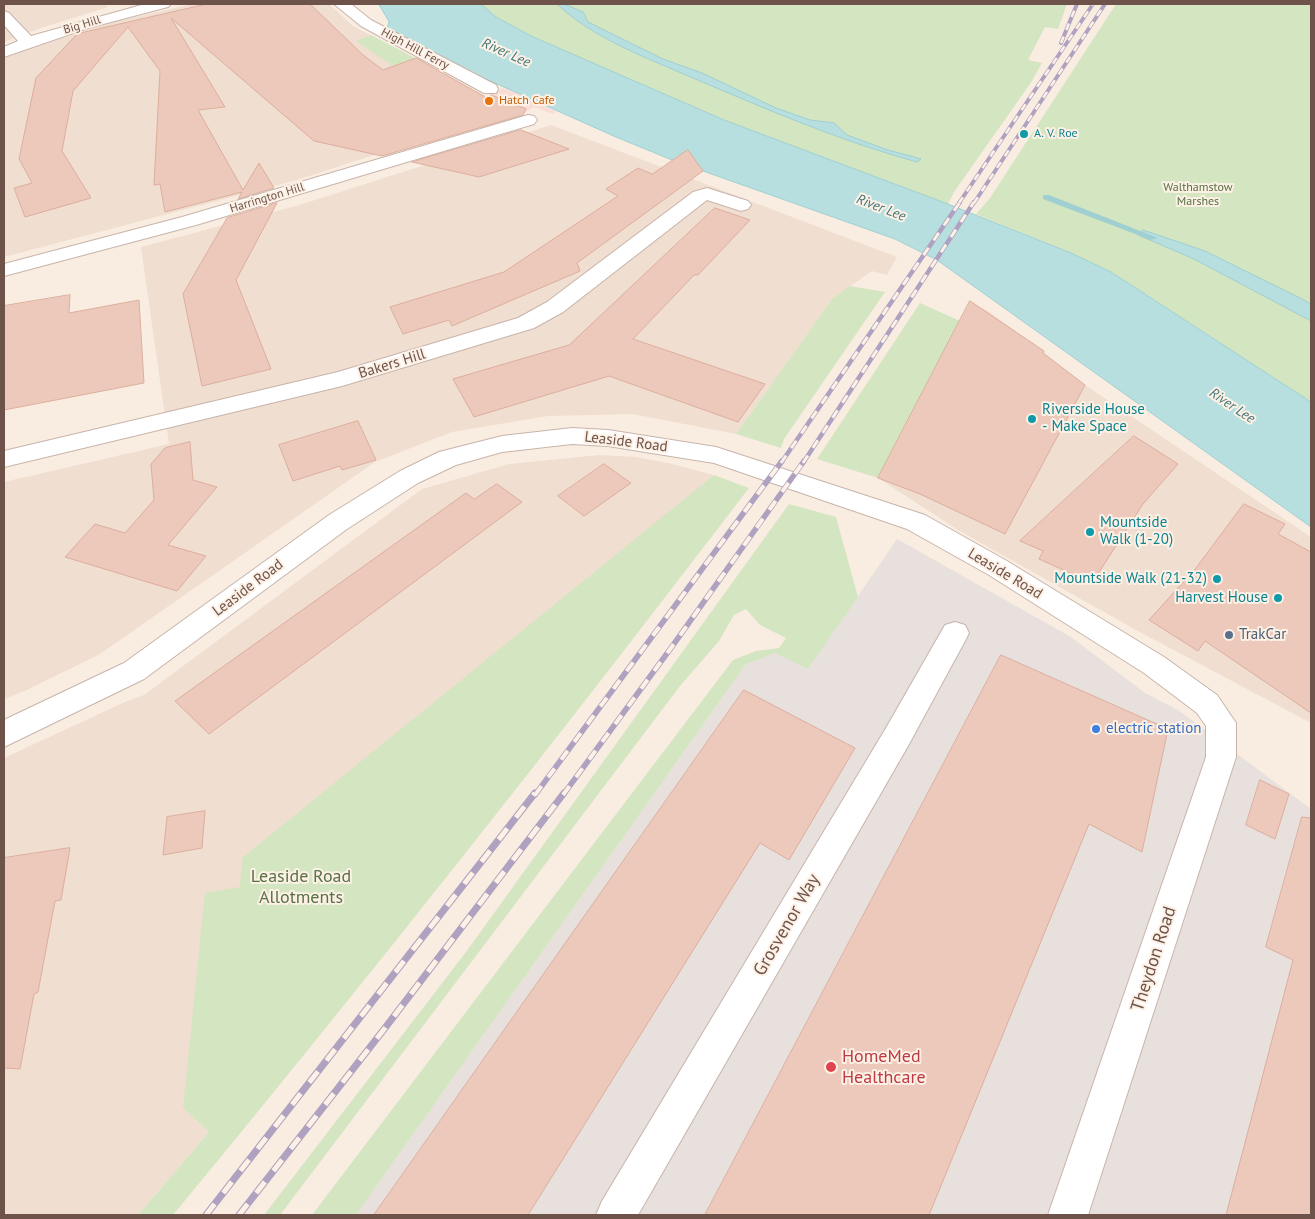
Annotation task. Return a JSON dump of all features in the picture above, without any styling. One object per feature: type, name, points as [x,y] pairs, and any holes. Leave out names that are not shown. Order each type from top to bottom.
[{"type":"street","name":"Big Hill","points":[[4,52],[27,42],[116,15],[162,4]]},
{"type":"street","name":"High Hill Ferry","points":[[342,4],[366,23],[490,89]]},
{"type":"street","points":[[4,16],[27,42]]},
{"type":"street","name":"Harrington Hill","points":[[4,270],[189,221],[528,120]]},
{"type":"street","name":"Bakers Hill","points":[[4,459],[342,379],[526,323],[556,307],[700,196],[707,194],[741,205]]},
{"type":"street","name":"Leaside Road","points":[[4,734],[134,671],[338,522],[409,477],[448,458],[502,444],[572,436],[608,438],[716,455],[916,522],[998,568],[1129,650],[1207,704]]},
{"type":"street","name":"Grosvenor Way","points":[[616,1215],[892,745],[955,632]]},
{"type":"street","name":"Theydon Road","points":[[1068,1215],[1221,757],[1221,723],[1207,704]]},
{"type":"shaded area","points":[[4,4],[104,4],[108,7],[4,42]]},
{"type":"shaded area","points":[[193,4],[329,4],[353,26],[486,96],[462,108],[479,121],[297,180],[4,257],[4,58],[101,25]]},
{"type":"shaded area","points":[[503,88],[557,112],[553,114],[534,107],[509,121],[487,127],[461,108]]},
{"type":"shaded area","points":[[551,125],[897,257],[887,275],[872,271],[832,299],[736,434],[633,414],[548,416],[452,432],[375,462],[100,654],[27,690],[4,699],[4,482],[169,444],[141,247],[296,206]]},
{"type":"shaded area","points":[[983,308],[1044,351],[1044,353],[1085,385],[1311,537],[1311,723],[1136,630],[958,530],[878,478],[960,321],[966,315]]},
{"type":"shaded area","points":[[599,455],[636,457],[714,475],[677,506],[183,1108],[209,1132],[138,1215],[4,1215],[4,758],[127,701],[144,695],[422,489],[509,464]]},
{"type":"shaded area","points":[[897,539],[1071,637],[1145,693],[1178,710],[1311,809],[1311,1215],[356,1215],[746,664],[775,652],[808,669]]},
{"type":"green space","points":[[481,4],[1067,4],[1058,29],[1045,27],[1028,60],[1042,63],[1030,84],[954,192],[948,204],[724,120],[531,36],[496,17]]},
{"type":"green space","name":"Walthamstow Marshes","points":[[1116,4],[1311,4],[1311,402],[1111,272],[1071,253],[976,214],[990,198]]},
{"type":"green space","points":[[371,35],[415,58],[393,66],[356,41]]},
{"type":"green space","points":[[850,286],[885,292],[784,439],[781,448],[736,434],[832,299]]},
{"type":"green space","points":[[920,303],[960,321],[878,478],[817,459]]},
{"type":"green space","name":"Leaside Road Allotments","points":[[714,475],[749,488],[607,672],[320,1036],[173,1215],[138,1215],[209,1132],[183,1108],[205,893],[240,887],[242,858]]},
{"type":"green space","points":[[789,504],[836,517],[858,597],[808,669],[775,653],[746,664],[356,1215],[312,1215],[733,660],[756,651],[779,648],[786,638],[760,625],[746,609],[734,615],[719,641],[680,686],[280,1215],[264,1215],[466,952]]},
{"type":"water","name":"River Lee","points":[[379,4],[481,4],[496,17],[531,36],[724,120],[948,204],[1071,253],[1111,272],[1311,402],[1311,527],[937,260],[895,239],[672,160],[459,67],[387,28],[389,22]]},
{"type":"water","points":[[557,4],[564,4],[583,12],[588,22],[663,59],[702,73],[776,108],[810,120],[834,123],[847,135],[888,150],[921,159],[917,162],[888,154],[832,134],[776,113],[658,63],[604,38],[587,28]]},
{"type":"water","points":[[1143,230],[1205,251],[1302,299],[1311,304],[1311,321],[1194,259],[1138,235]]},
{"type":"building","points":[[207,4],[310,4],[363,55],[383,70],[416,58],[487,98],[491,95],[526,109],[523,115],[382,156],[314,141],[171,18],[225,107],[198,110],[243,190],[259,163],[274,188],[238,199],[242,192],[165,212],[160,184],[154,185],[160,71],[128,27],[73,91],[62,151],[91,198],[25,217],[14,188],[32,183],[19,159],[36,78],[77,34]]},
{"type":"building","points":[[521,130],[569,149],[479,177],[412,162]]},
{"type":"building","points":[[688,150],[703,171],[577,263],[580,271],[452,326],[449,320],[403,334],[390,307],[504,272],[618,196],[606,189],[638,168],[652,174]]},
{"type":"building","points":[[277,203],[236,280],[271,369],[202,386],[183,294],[227,218]]},
{"type":"building","points":[[715,208],[750,220],[633,339],[765,384],[738,422],[609,376],[474,417],[453,379],[569,345]]},
{"type":"building","points":[[70,295],[69,313],[139,300],[144,383],[4,410],[4,306]]},
{"type":"building","points":[[970,301],[1044,351],[1043,353],[1085,385],[1005,534],[920,494],[878,478]]},
{"type":"building","points":[[358,421],[376,460],[342,470],[340,466],[293,481],[279,445]]},
{"type":"building","name":"Mountside Walk (1-20)","points":[[1134,436],[1178,464],[1143,504],[1092,583],[1039,559],[1043,551],[1020,541]]},
{"type":"building","points":[[190,442],[193,480],[217,487],[168,545],[206,556],[177,591],[65,557],[95,524],[125,533],[154,500],[151,464],[165,448]]},
{"type":"building","points":[[604,464],[631,483],[584,516],[558,496]]},
{"type":"building","points":[[497,484],[522,502],[209,734],[175,701],[466,493],[474,499]]},
{"type":"building","points":[[1244,504],[1285,524],[1278,534],[1311,552],[1311,713],[1205,641],[1198,651],[1149,620],[1196,568]]},
{"type":"building","points":[[1001,655],[1168,729],[1142,852],[1089,824],[929,1215],[705,1215]]},
{"type":"building","points":[[744,690],[855,748],[789,860],[760,843],[528,1215],[374,1215]]},
{"type":"building","points":[[1260,780],[1289,794],[1275,839],[1246,825]]},
{"type":"building","points":[[205,811],[202,848],[163,855],[167,817]]},
{"type":"building","points":[[1302,817],[1311,818],[1311,1215],[1226,1215],[1293,960],[1266,947]]},
{"type":"building","points":[[70,848],[61,900],[55,901],[38,992],[34,994],[20,1069],[4,1068],[4,858]]},
{"type":"waterway","points":[[1046,197],[1154,238]]},
{"type":"railway","points":[[1061,43],[1077,4]]},
{"type":"railway","points":[[959,203],[1093,4]]},
{"type":"railway","points":[[974,203],[1105,4]]},
{"type":"railway","points":[[781,463],[960,202]]},
{"type":"railway","points":[[803,463],[974,202]]},
{"type":"railway","points":[[535,795],[782,461]]},
{"type":"railway","points":[[563,795],[671,648],[804,461]]},
{"type":"railway","points":[[206,1215],[535,793]]},
{"type":"railway","points":[[239,1215],[385,1028],[564,793]]},
{"type":"place","name":"Hatch Cafe","points":[[489,101]]},
{"type":"place","name":"A. V. Roe","points":[[1024,134]]},
{"type":"place","name":"Riverside House - Make Space","points":[[1032,419]]},
{"type":"place","name":"Mountside Walk (1-20)","points":[[1090,532]]},
{"type":"place","name":"Mountside Walk (21-32)","points":[[1217,579]]},
{"type":"place","name":"Harvest House","points":[[1278,598]]},
{"type":"place","name":"TrakCar","points":[[1229,635]]},
{"type":"place","name":"electric station","points":[[1096,729]]},
{"type":"place","name":"HomeMed Healthcare","points":[[831,1067]]}]
